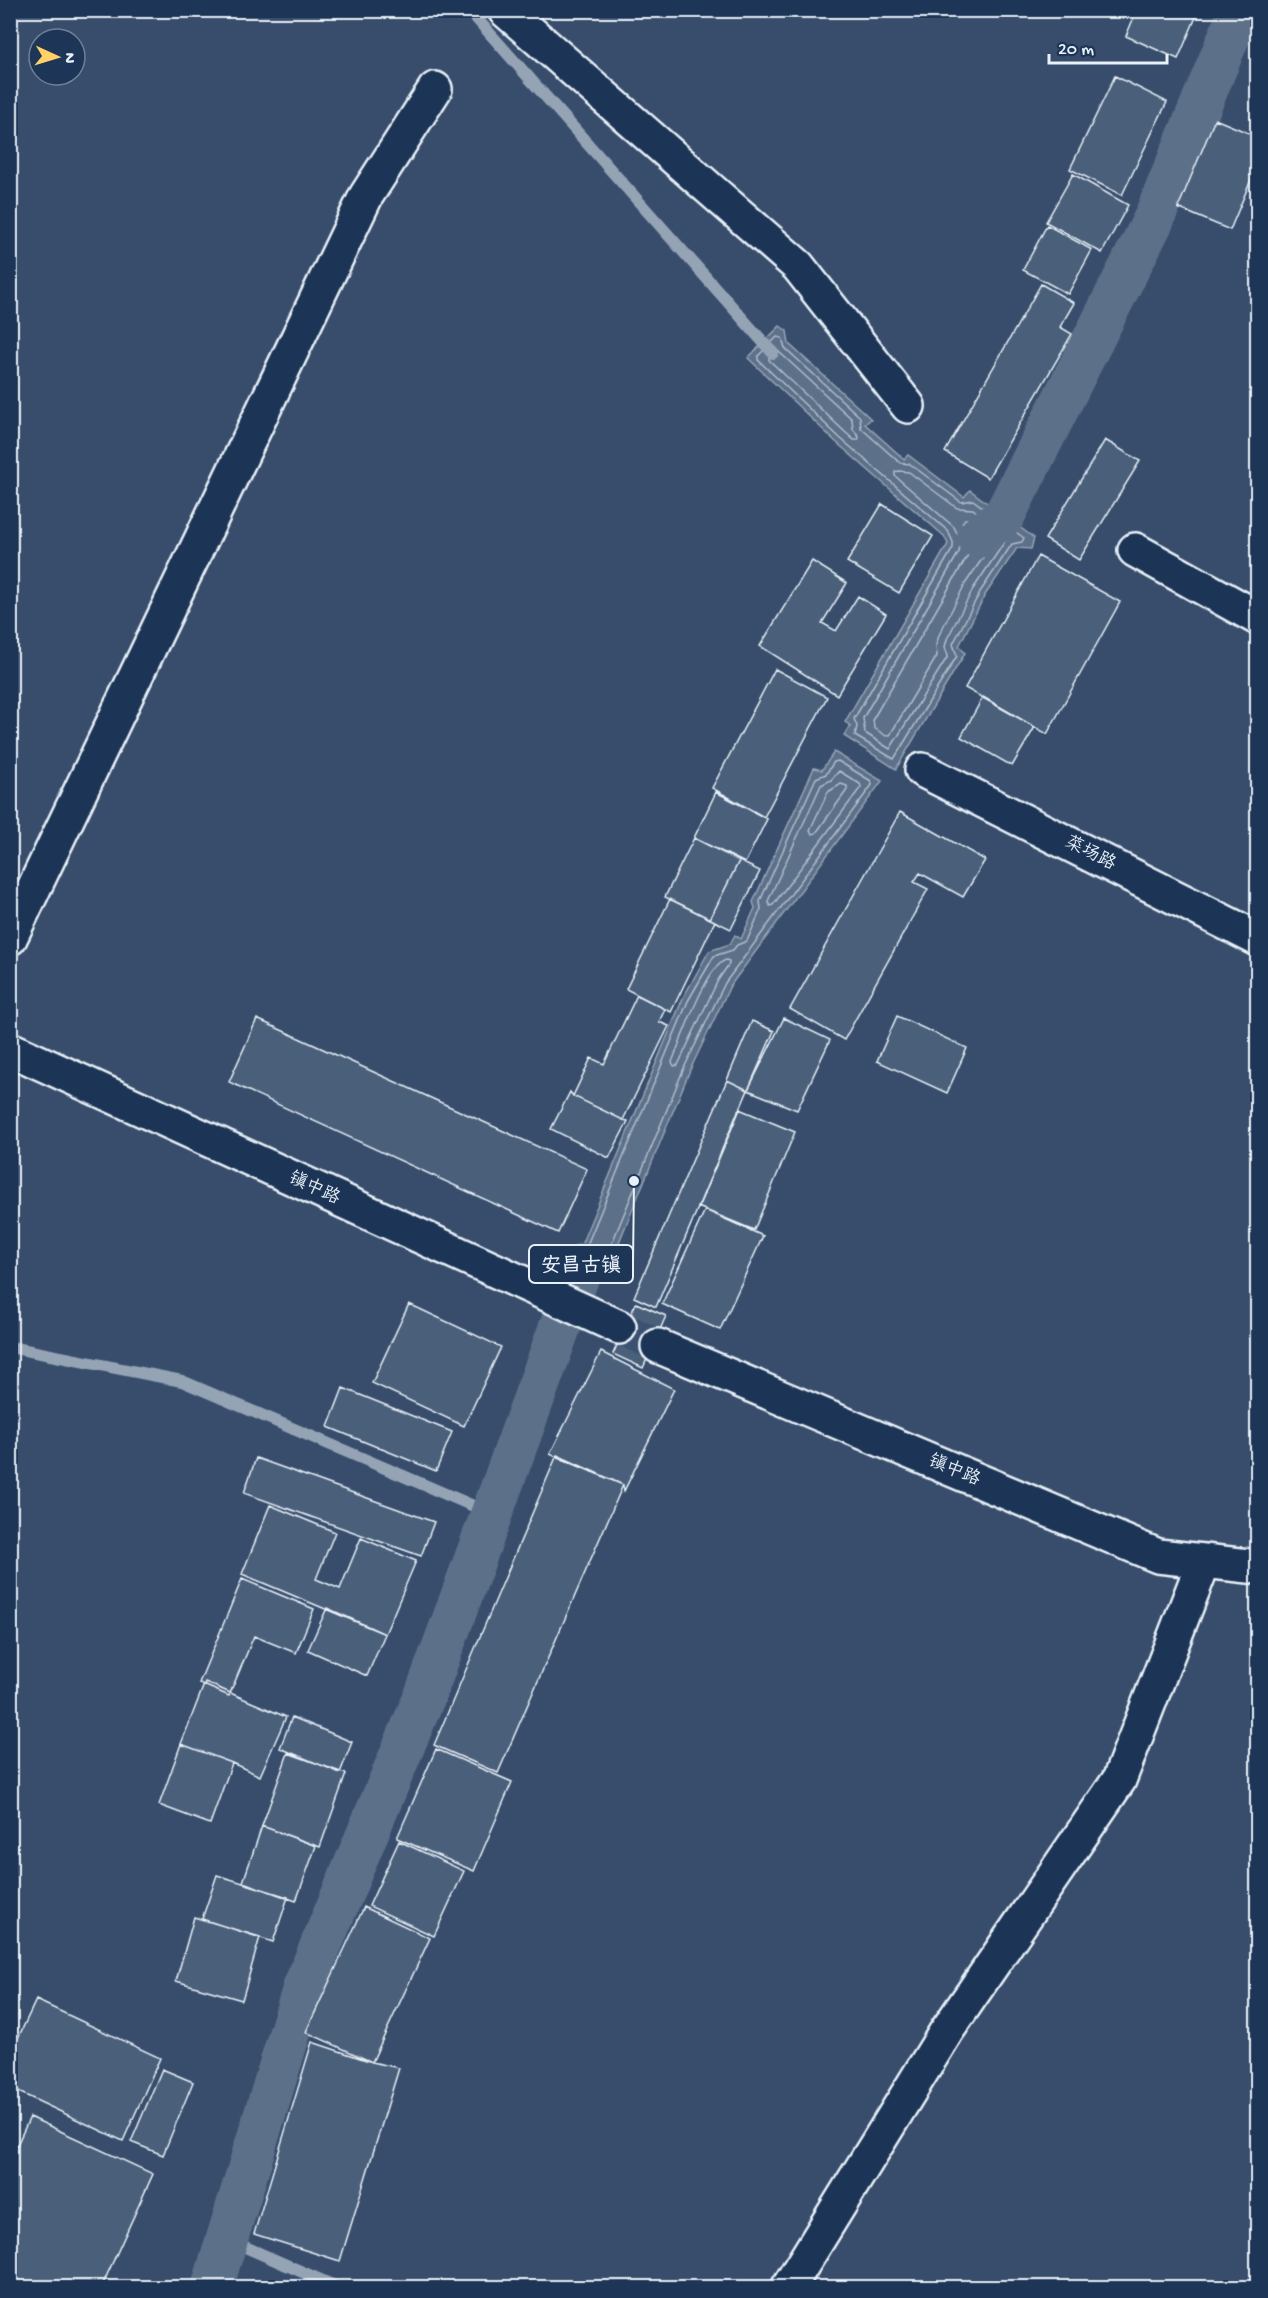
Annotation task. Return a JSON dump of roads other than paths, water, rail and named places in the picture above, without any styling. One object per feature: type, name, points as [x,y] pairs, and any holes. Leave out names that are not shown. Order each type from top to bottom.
[{"type":"street","points":[[505,10],[798,266],[908,406]]},
{"type":"street","points":[[10,938],[366,196],[435,89]]},
{"type":"street","points":[[1135,550],[1257,618]]},
{"type":"street","name":"菜场路","points":[[922,770],[1257,939]]},
{"type":"street","name":"镇中路","points":[[10,1049],[619,1327]]},
{"type":"street","name":"镇中路","points":[[658,1346],[1158,1556],[1257,1567]]},
{"type":"street","points":[[788,2288],[946,2032],[1119,1780],[1204,1561]]},
{"type":"water","points":[[780,326],[787,331],[789,344],[871,419],[865,424],[904,459],[908,455],[964,497],[970,490],[1034,538],[1031,549],[1017,548],[985,595],[959,646],[965,653],[896,769],[844,736],[851,726],[845,722],[948,544],[944,536],[836,442],[748,358]]},
{"type":"water","points":[[834,752],[882,781],[730,986],[690,1070],[610,1264],[603,1270],[591,1270],[583,1264],[581,1245],[683,998],[709,951],[730,944],[735,935],[741,939],[755,908],[753,902],[814,768],[822,770]]},
{"type":"waterway","points":[[469,10],[773,353]]},
{"type":"waterway","points":[[978,537],[1004,516],[1153,221],[1240,10]]},
{"type":"waterway","points":[[212,2288],[304,1986],[426,1693],[583,1264]]},
{"type":"waterway","points":[[10,1347],[182,1381],[492,1514]]},
{"type":"waterway","points":[[227,2239],[339,2288]]},
{"type":"tunnel","points":[[619,1327],[658,1346]]},
{"type":"place","name":"安昌古镇","points":[[634,1181]]}]
